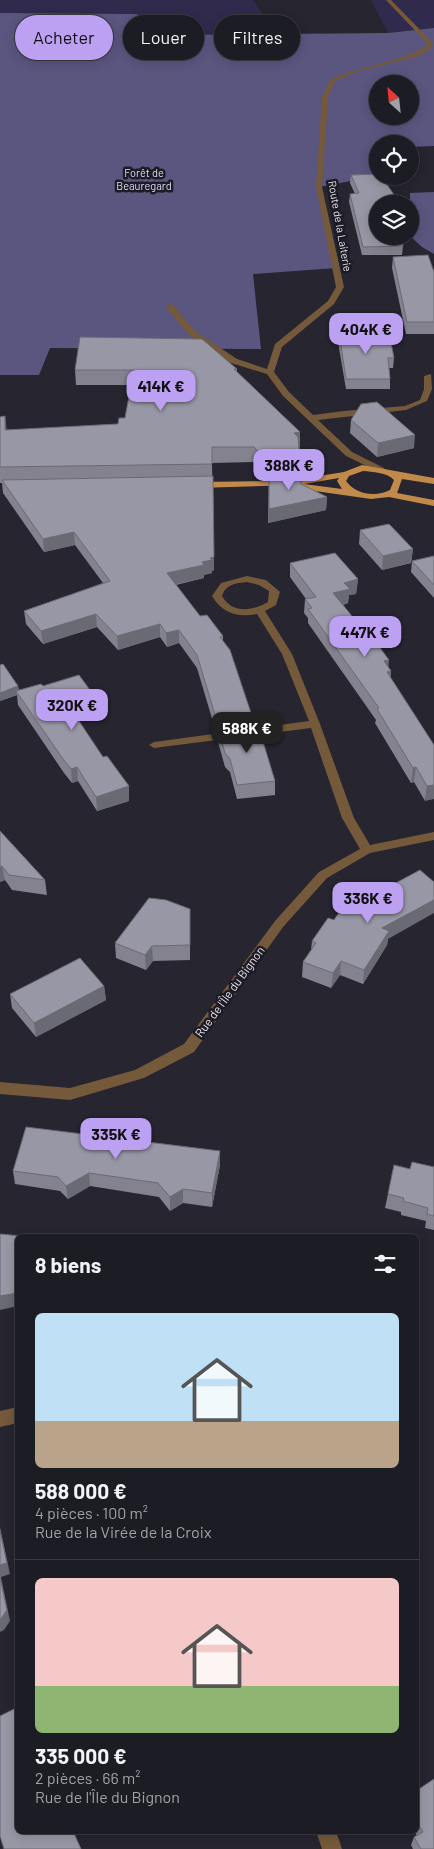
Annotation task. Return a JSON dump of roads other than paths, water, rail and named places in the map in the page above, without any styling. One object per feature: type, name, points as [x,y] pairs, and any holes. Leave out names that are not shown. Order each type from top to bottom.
[{"type":"main road","points":[[288,484],[362,468],[434,481]]},
{"type":"main road","points":[[350,472],[342,479],[342,484],[353,493]]},
{"type":"main road","points":[[190,485],[288,484],[370,497],[394,491],[398,486],[398,480],[394,475]]},
{"type":"main road","points":[[387,494],[434,502]]},
{"type":"street","name":"Route de la Laiterie","points":[[270,372],[278,346],[331,302],[340,287],[319,187],[325,97],[334,80],[354,71],[416,55],[430,47],[427,40],[388,0]]},
{"type":"street","points":[[169,306],[192,333],[234,361],[270,372],[286,394],[349,454],[381,470]]},
{"type":"street","points":[[313,418],[344,413],[406,408],[423,401],[428,389],[428,376]]},
{"type":"street","points":[[349,454],[350,472]]},
{"type":"street","points":[[238,580],[256,580],[265,583],[272,587],[276,598],[273,603],[260,611],[240,612],[231,610],[219,602],[216,596],[218,591],[229,582],[238,580]]},
{"type":"street","points":[[260,611],[287,654],[315,724],[348,818],[367,850]]},
{"type":"street","points":[[154,745],[315,724]]},
{"type":"street","name":"Rue de l'Île du Bignon","points":[[0,1088],[70,1094],[139,1074],[189,1048],[279,924],[323,875],[367,850],[434,836]]},
{"type":"street","points":[[0,1419],[15,1416]]},
{"type":"street","points":[[327,1834],[332,1849]]},
{"type":"park label","name":"Forêt de Beauregard","points":[[144,179]]}]
